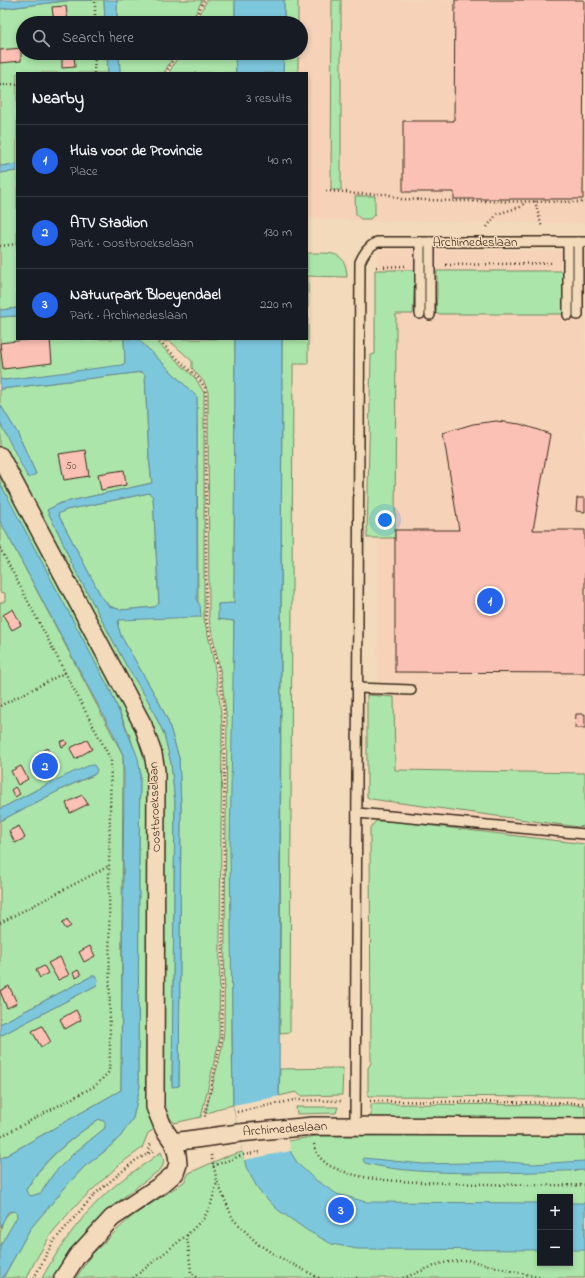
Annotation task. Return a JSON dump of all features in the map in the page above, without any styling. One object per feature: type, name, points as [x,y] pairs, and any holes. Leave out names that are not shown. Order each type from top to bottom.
[{"type":"street","name":"Oostbroekselaan","points":[[0,456],[143,725],[153,754],[156,772],[155,1107],[164,1129],[173,1142]]},
{"type":"street","name":"Archimedeslaan","points":[[173,1142],[239,1132],[313,1126],[585,1127]]},
{"type":"street","points":[[64,1278],[77,1256],[112,1218],[162,1185],[175,1173],[178,1164],[177,1154],[173,1142]]},
{"type":"lane","name":"Archimedeslaan","points":[[357,688],[359,266],[366,249],[377,242],[582,242]]},
{"type":"lane","points":[[420,314],[425,242]]},
{"type":"lane","points":[[425,242],[430,315]]},
{"type":"lane","points":[[568,242],[568,315]]},
{"type":"lane","points":[[578,315],[582,242]]},
{"type":"lane","points":[[355,1125],[357,688],[411,690]]},
{"type":"lane","points":[[357,813],[585,834]]},
{"type":"path","points":[[95,0],[95,16]]},
{"type":"path","points":[[196,16],[204,0]]},
{"type":"path","points":[[94,72],[95,60]]},
{"type":"path","points":[[167,72],[173,60]]},
{"type":"path","points":[[0,86],[16,84]]},
{"type":"path","points":[[326,191],[355,194],[387,194],[401,199],[585,202]]},
{"type":"path","points":[[478,242],[497,214],[520,207],[526,201]]},
{"type":"path","points":[[535,201],[545,242]]},
{"type":"path","points":[[0,246],[16,244]]},
{"type":"path","points":[[158,340],[198,378],[205,388],[206,397],[206,619],[218,667],[224,711],[224,883],[221,1041],[204,1114],[217,1181],[233,1219],[258,1244],[277,1256],[319,1278]]},
{"type":"path","points":[[0,548],[111,760],[109,866],[109,1072],[95,1086],[0,1137]]},
{"type":"path","points":[[0,706],[66,672]]},
{"type":"path","points":[[0,923],[109,866]]},
{"type":"path","points":[[235,1113],[294,1100],[585,1103]]},
{"type":"path","points":[[313,1126],[314,1147],[318,1155],[325,1162],[337,1169],[357,1176],[398,1181],[504,1185],[585,1185]]},
{"type":"path","points":[[34,1278],[53,1242],[95,1194],[136,1160],[148,1153]]},
{"type":"path","points":[[213,1166],[243,1155]]},
{"type":"path","points":[[133,1278],[186,1235],[204,1218],[211,1204],[217,1181]]},
{"type":"path","points":[[186,1235],[191,1272],[198,1278]]},
{"type":"path","points":[[403,1278],[442,1263],[467,1260],[542,1278]]},
{"type":"path","points":[[332,1278],[358,1278]]},
{"type":"shaded area","points":[[298,0],[585,0],[585,223],[383,221],[308,218],[308,72],[298,72],[298,60],[308,60],[308,16],[298,16]]},
{"type":"shaded area","points":[[378,249],[585,251],[585,854],[378,842]]},
{"type":"green space","points":[[73,0],[104,0],[105,16],[16,16],[16,60],[107,60],[108,72],[16,72],[16,164],[0,166],[0,9]]},
{"type":"green space","points":[[117,0],[202,0],[194,16],[117,16]]},
{"type":"green space","points":[[207,0],[235,0],[235,16],[199,16]]},
{"type":"green space","points":[[284,0],[298,0],[298,16],[284,16]]},
{"type":"green space","points":[[332,0],[341,0],[341,190],[331,190]]},
{"type":"green space","points":[[119,60],[171,60],[165,72],[120,72]]},
{"type":"green space","points":[[176,60],[235,60],[236,72],[170,72]]},
{"type":"green space","points":[[284,60],[298,60],[298,72],[283,72]]},
{"type":"green space","points":[[16,171],[16,308],[0,310],[0,173]]},
{"type":"green space","points":[[355,196],[375,196],[375,214],[370,219],[361,219],[356,215]]},
{"type":"green space","points":[[308,253],[329,253],[340,257],[346,268],[347,277],[308,276]]},
{"type":"green space","points":[[375,270],[415,270],[413,314],[396,314],[395,538],[367,538],[371,355],[375,354]]},
{"type":"green space","points":[[437,271],[563,271],[563,314],[436,314]]},
{"type":"green space","points":[[16,316],[16,340],[124,340],[125,363],[118,367],[4,380],[0,379],[0,317]]},
{"type":"green space","points":[[139,340],[155,340],[196,379],[204,393],[204,619],[216,673],[222,727],[219,1041],[201,1117],[174,1123],[166,1113],[163,1105],[163,784],[132,716],[145,754],[149,778],[155,1129],[148,1133],[142,1148],[120,1164],[73,1208],[51,1234],[27,1278],[3,1278],[30,1229],[84,1167],[120,1137],[133,1118],[140,1086],[138,1076],[140,771],[130,736],[111,692],[22,525],[6,532],[123,755],[121,1090],[0,1159],[0,1036],[95,986],[98,979],[92,976],[0,1024],[0,821],[64,788],[94,775],[96,772],[89,766],[36,790],[0,809],[0,603],[5,601],[5,593],[0,592],[0,423],[36,474],[18,434],[0,404],[0,391],[2,389],[142,372],[145,375],[149,458],[152,483],[61,503],[47,510],[71,562],[126,665],[149,702],[164,734],[171,763],[175,803],[172,1086],[179,1086],[181,806],[179,758],[168,721],[159,702],[121,636],[118,626],[119,620],[198,603],[197,397]]},
{"type":"green space","points":[[162,340],[235,340],[234,603],[218,604],[219,619],[234,621],[233,1105],[216,1109],[205,1114],[222,1048],[224,1031],[227,721],[221,674],[209,619],[208,392],[204,382],[192,368],[192,361],[170,341],[164,342]]},
{"type":"green space","points":[[282,340],[308,340],[308,364],[293,364],[290,1032],[280,1033]]},
{"type":"green space","points":[[149,493],[153,497],[159,604],[155,607],[121,610],[109,606],[101,596],[58,514],[66,510]]},
{"type":"green space","points":[[367,695],[394,697],[395,770],[585,773],[585,826],[578,827],[371,799],[367,797]]},
{"type":"green space","points":[[376,821],[392,821],[585,844],[585,1097],[368,1096],[368,1068],[371,1063],[370,828]]},
{"type":"green space","points":[[343,1068],[342,1095],[301,1096],[296,1092],[279,1096],[280,1069]]},
{"type":"green space","points":[[371,1104],[585,1105],[585,1119],[371,1117]]},
{"type":"green space","points":[[296,1107],[338,1107],[336,1113],[297,1114]]},
{"type":"green space","points":[[99,1119],[106,1122],[105,1128],[73,1154],[54,1173],[41,1193],[31,1196],[27,1194],[26,1190],[49,1159]]},
{"type":"green space","points":[[585,1135],[585,1278],[76,1278],[91,1255],[131,1217],[184,1182],[189,1173],[225,1157],[266,1145],[316,1136]]},
{"type":"green space","points":[[161,1152],[164,1161],[160,1170],[129,1193],[100,1218],[75,1246],[53,1278],[42,1278],[66,1239],[95,1204],[118,1183]]},
{"type":"green space","points":[[13,1211],[17,1212],[18,1217],[0,1246],[3,1221],[9,1213]]},
{"type":"water","points":[[0,0],[73,0],[0,9]]},
{"type":"water","points":[[104,0],[117,0],[117,16],[105,16]]},
{"type":"water","points":[[235,0],[284,0],[284,16],[235,16]]},
{"type":"water","points":[[107,60],[119,60],[120,72],[108,72]]},
{"type":"water","points":[[235,60],[284,60],[283,72],[236,72]]},
{"type":"water","points":[[16,164],[16,171],[0,173],[0,166]]},
{"type":"water","points":[[16,308],[16,316],[0,317],[0,310]]},
{"type":"water","points":[[124,340],[139,340],[197,397],[197,601],[200,605],[201,617],[119,620],[118,626],[121,636],[159,702],[168,721],[179,758],[181,806],[179,1086],[172,1087],[175,803],[171,763],[164,734],[149,702],[126,665],[71,562],[47,510],[61,503],[152,483],[149,458],[145,375],[142,372],[2,389],[0,391],[0,379],[5,380],[122,365],[125,363]],"holes":[[[149,493],[153,497],[159,603],[155,607],[121,610],[109,606],[101,596],[58,514],[66,510]]]},
{"type":"water","points":[[235,340],[282,340],[279,1096],[290,1151],[298,1164],[314,1179],[337,1194],[366,1202],[537,1203],[537,1250],[357,1249],[332,1244],[308,1231],[278,1210],[259,1191],[246,1167],[233,1105],[230,846],[234,621],[218,619],[218,604],[234,603]]},
{"type":"water","points":[[0,404],[18,434],[36,474],[29,478],[0,423]]},
{"type":"water","points":[[0,483],[111,692],[138,758],[140,771],[138,1076],[140,1086],[133,1118],[120,1137],[84,1167],[30,1229],[3,1278],[0,1278],[0,1246],[17,1217],[16,1212],[8,1212],[0,1227],[0,1159],[121,1090],[124,774],[123,755],[113,733],[0,521]],"holes":[[[99,1119],[105,1122],[105,1128],[73,1154],[54,1173],[41,1193],[31,1196],[28,1194],[26,1190],[33,1179],[40,1169],[58,1150]]]},
{"type":"water","points":[[94,765],[97,770],[95,774],[0,821],[0,809],[57,780],[85,767]]},
{"type":"water","points":[[92,976],[95,976],[98,979],[97,985],[0,1036],[0,1024]]},
{"type":"water","points":[[364,1158],[423,1164],[508,1162],[532,1164],[585,1161],[585,1170],[500,1173],[431,1172],[378,1166],[365,1163],[363,1160]]},
{"type":"water","points":[[573,1203],[585,1203],[585,1250],[573,1250]]},
{"type":"pier","points":[[280,1096],[291,1151],[244,1160],[233,1105]]},
{"type":"building","points":[[455,0],[584,0],[583,199],[454,199],[454,192],[403,192],[403,121],[454,121]]},
{"type":"building","points":[[66,6],[67,16],[53,16],[52,7]]},
{"type":"building","points":[[16,48],[16,60],[21,61],[0,63],[0,50]]},
{"type":"building","points":[[62,60],[74,60],[75,67],[62,68]]},
{"type":"building","points":[[25,340],[50,340],[52,363],[3,369],[0,343]]},
{"type":"building","points":[[496,421],[520,424],[550,434],[533,530],[585,530],[585,673],[395,672],[395,530],[459,530],[443,433],[473,424]]},
{"type":"building","points":[[85,450],[89,476],[64,480],[59,454]]},
{"type":"building","points":[[124,470],[126,485],[101,490],[98,474]]},
{"type":"building","points":[[577,498],[585,498],[585,512],[576,511]]},
{"type":"building","points":[[13,609],[21,625],[12,630],[3,615]]},
{"type":"building","points":[[576,714],[585,714],[585,728],[575,728]]},
{"type":"building","points":[[65,740],[67,744],[62,747],[60,742]]},
{"type":"building","points":[[87,740],[92,749],[75,759],[70,748]]},
{"type":"building","points":[[47,748],[55,764],[46,770],[37,754]]},
{"type":"building","points":[[21,766],[28,779],[18,785],[11,771]]},
{"type":"building","points":[[41,770],[44,777],[39,780],[36,773]]},
{"type":"building","points":[[15,787],[20,794],[15,797],[11,790]]},
{"type":"building","points":[[82,795],[88,804],[70,813],[66,803]]},
{"type":"building","points":[[19,826],[25,838],[15,843],[9,831]]},
{"type":"building","points":[[67,919],[71,926],[66,929],[62,923]]},
{"type":"building","points":[[90,946],[95,956],[84,962],[79,952]]},
{"type":"building","points":[[60,957],[69,975],[58,980],[48,963]]},
{"type":"building","points":[[44,966],[48,973],[40,978],[36,970]]},
{"type":"building","points":[[78,970],[81,975],[76,978],[73,973]]},
{"type":"building","points":[[9,986],[17,1003],[7,1008],[0,991]]},
{"type":"building","points":[[76,1010],[81,1020],[65,1029],[60,1019]]},
{"type":"building","points":[[42,1026],[51,1042],[41,1047],[32,1031]]},
{"type":"place","name":"Huis voor de Provincie","points":[[490,601]]},
{"type":"place","name":"ATV Stadion","points":[[45,766]]},
{"type":"place","name":"Natuurpark Bloeyendael","points":[[341,1210]]}]
